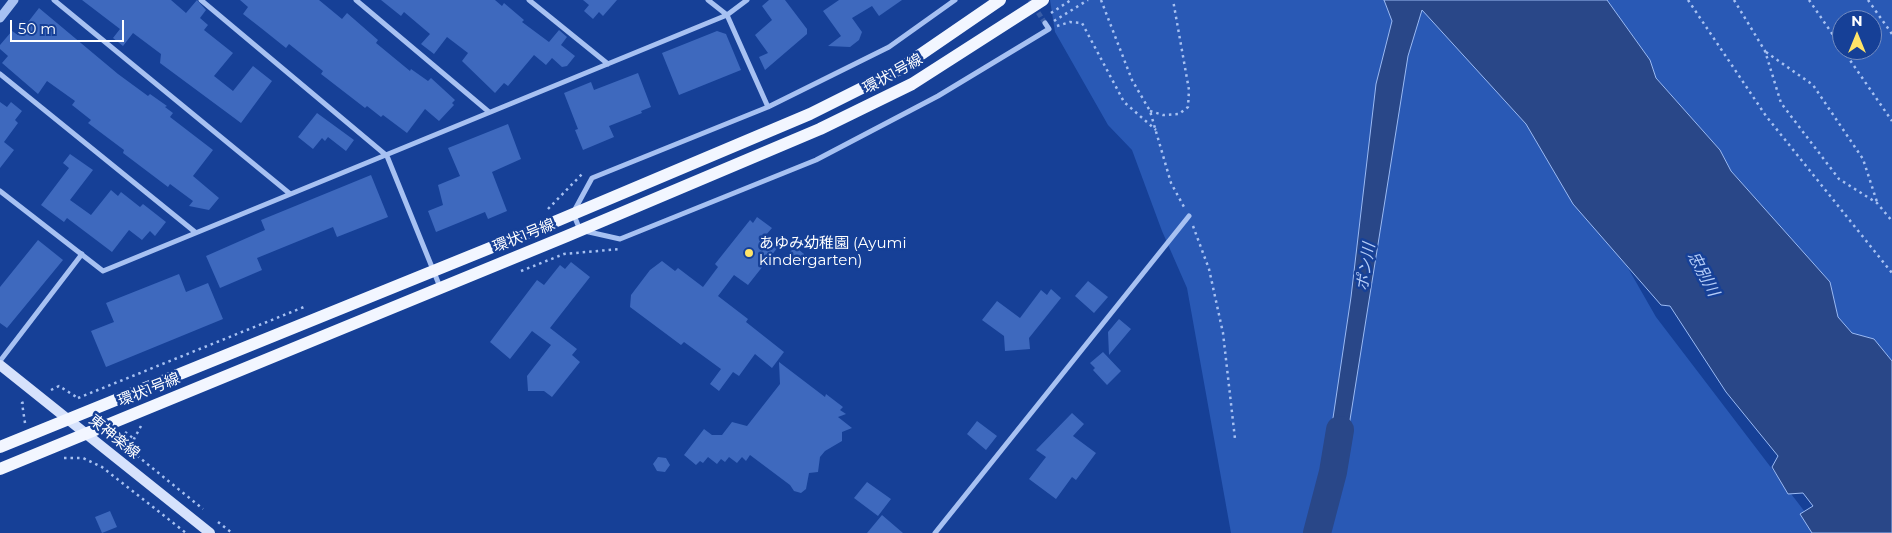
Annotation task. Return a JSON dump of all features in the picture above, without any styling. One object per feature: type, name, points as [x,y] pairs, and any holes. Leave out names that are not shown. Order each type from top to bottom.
[{"type":"main road","name":"環状1号線","points":[[0,447],[573,213],[855,93],[898,70],[1000,0]]},
{"type":"main road","name":"環状1号線","points":[[0,469],[820,129],[912,84],[1043,0]]},
{"type":"main road","name":"東神楽線","points":[[0,365],[210,533]]},
{"type":"street","points":[[0,18],[14,0]]},
{"type":"street","points":[[54,0],[289,193]]},
{"type":"street","points":[[201,0],[387,156],[440,287]]},
{"type":"street","points":[[356,0],[489,112]]},
{"type":"street","points":[[529,0],[608,64]]},
{"type":"street","points":[[708,0],[727,15],[768,107]]},
{"type":"street","points":[[0,191],[103,271],[289,193],[387,156],[489,112],[727,15],[747,0]]},
{"type":"street","points":[[955,0],[889,47],[768,107],[592,178],[573,213],[580,230],[620,239],[816,160],[938,96],[1047,26]]},
{"type":"street","points":[[0,74],[194,232]]},
{"type":"street","points":[[935,533],[1189,216]]},
{"type":"street","points":[[0,361],[82,254]]},
{"type":"path","points":[[1047,26],[1088,0]]},
{"type":"path","points":[[1150,111],[1163,115],[1179,114],[1188,107],[1188,90],[1173,0]]},
{"type":"path","points":[[1688,0],[1766,116],[1892,272]]},
{"type":"path","points":[[1734,0],[1765,51],[1780,103],[1839,179],[1877,203],[1892,221]]},
{"type":"path","points":[[1809,0],[1832,33]]},
{"type":"path","points":[[1868,0],[1892,34]]},
{"type":"path","points":[[1047,26],[1070,22],[1082,23],[1124,102],[1157,131]]},
{"type":"path","points":[[1765,51],[1813,86],[1863,159],[1877,203]]},
{"type":"path","points":[[1850,60],[1892,121]]},
{"type":"path","points":[[545,211],[581,173],[589,170]]},
{"type":"path","points":[[59,386],[78,398],[308,305]]},
{"type":"path","points":[[140,426],[134,439],[135,454],[210,515]]},
{"type":"path","points":[[59,458],[83,458],[102,467],[186,533]]},
{"type":"path","points":[[217,521],[232,533]]},
{"type":"shaded area","points":[[1050,0],[1482,0],[1517,74],[1656,317],[1821,533],[1231,533],[1187,288],[1162,231],[1132,150],[1108,125],[1055,32]]},
{"type":"shaded area","points":[[1607,0],[1892,0],[1892,361],[1874,339],[1852,333],[1838,317],[1830,282],[1731,171],[1720,150],[1656,78],[1650,60]]},
{"type":"water","name":"忠別川","points":[[1384,0],[1607,0],[1650,60],[1656,78],[1720,150],[1731,171],[1830,282],[1838,317],[1852,333],[1874,339],[1892,361],[1892,533],[1812,533],[1800,514],[1813,506],[1803,493],[1788,494],[1772,467],[1778,456],[1726,392],[1670,306],[1661,305],[1573,204],[1526,124],[1422,10],[1408,56],[1342,470],[1326,465],[1351,297],[1376,84],[1392,21]]},
{"type":"building","points":[[82,0],[171,0],[186,13],[197,0],[206,10],[200,18],[208,25],[204,30],[233,53],[214,76],[233,91],[253,66],[272,81],[241,123],[160,63],[161,54],[133,33],[123,46],[113,38],[120,29]]},
{"type":"building","points":[[240,0],[319,0],[342,19],[347,13],[378,40],[376,43],[410,71],[411,69],[428,81],[431,78],[455,100],[452,103],[454,105],[439,121],[425,109],[407,133],[383,115],[381,117],[367,106],[365,108],[321,74],[323,71],[289,44],[286,48],[243,14],[248,7]]},
{"type":"building","points":[[381,0],[495,0],[502,6],[504,3],[524,20],[522,22],[549,42],[559,30],[567,37],[561,45],[575,56],[567,66],[562,67],[552,58],[546,65],[534,55],[508,86],[504,83],[495,93],[462,61],[468,53],[447,37],[434,54],[421,44],[430,34],[404,12],[401,16]]},
{"type":"building","points":[[583,0],[617,0],[603,16],[599,12],[593,19],[584,11],[589,5]]},
{"type":"building","points":[[769,0],[785,0],[807,29],[807,34],[765,70],[759,57],[768,53],[755,35],[772,20],[762,6]]},
{"type":"building","points":[[839,0],[902,0],[879,16],[872,6],[852,18],[862,32],[859,40],[850,47],[828,46],[841,36],[823,11]]},
{"type":"building","points":[[39,8],[118,74],[148,96],[150,94],[167,106],[165,107],[173,113],[170,117],[213,150],[193,176],[219,198],[209,210],[189,206],[193,201],[170,184],[168,187],[123,153],[124,150],[88,123],[91,120],[72,105],[75,101],[47,81],[38,94],[2,63],[8,56],[0,49],[0,45],[12,31],[18,35]]},
{"type":"building","points":[[717,31],[726,34],[741,70],[679,95],[662,53]]},
{"type":"building","points":[[638,73],[651,107],[641,111],[642,113],[609,126],[614,137],[583,150],[575,130],[578,129],[564,93],[591,82],[594,90]]},
{"type":"building","points":[[0,102],[7,107],[11,102],[22,111],[15,120],[18,123],[4,142],[14,150],[0,168]]},
{"type":"building","points":[[317,113],[354,140],[346,151],[328,137],[325,141],[322,138],[313,149],[298,137]]},
{"type":"building","points":[[508,124],[521,159],[492,172],[507,211],[488,219],[485,212],[436,232],[428,211],[443,205],[438,185],[460,176],[448,148]]},
{"type":"building","points":[[70,154],[93,170],[70,200],[91,215],[111,190],[118,196],[121,192],[140,207],[143,204],[166,222],[155,236],[150,231],[142,240],[129,230],[112,252],[67,218],[64,222],[41,205],[69,168],[63,163]]},
{"type":"building","points":[[371,175],[388,217],[337,237],[333,227],[257,258],[262,270],[220,288],[206,256],[265,230],[261,220]]},
{"type":"building","points":[[757,217],[772,228],[765,236],[778,247],[748,285],[734,275],[718,296],[748,319],[746,322],[784,352],[772,368],[755,354],[739,376],[733,372],[719,391],[710,384],[721,369],[684,342],[681,345],[630,307],[631,295],[650,270],[662,261],[675,271],[678,268],[703,287],[718,267],[715,264],[750,220],[753,223]]},
{"type":"building","points":[[38,240],[63,260],[7,328],[0,323],[0,287]]},
{"type":"building","points":[[792,250],[799,250],[804,254],[804,261],[799,266],[792,266],[784,258]]},
{"type":"building","points":[[571,262],[590,277],[550,328],[577,349],[572,355],[580,362],[552,397],[544,391],[528,391],[527,376],[551,345],[532,331],[510,359],[490,342],[537,280],[544,285],[560,265],[565,269]]},
{"type":"building","points":[[179,274],[186,292],[208,283],[223,319],[106,367],[91,331],[114,322],[106,303]]},
{"type":"building","points":[[1088,281],[1108,297],[1094,313],[1075,296]]},
{"type":"building","points":[[1051,289],[1061,298],[1029,338],[1030,349],[1005,351],[1004,336],[982,320],[997,301],[1020,318],[1041,290],[1047,295]]},
{"type":"building","points":[[1119,319],[1131,329],[1109,355],[1108,332]]},
{"type":"building","points":[[1103,352],[1121,371],[1107,385],[1093,370],[1095,368],[1090,363]]},
{"type":"building","points":[[779,362],[825,397],[826,394],[843,407],[840,410],[846,414],[838,417],[852,428],[842,432],[842,441],[825,451],[820,457],[818,472],[809,473],[806,489],[801,493],[794,491],[790,485],[750,455],[746,461],[742,457],[737,463],[729,457],[725,462],[721,459],[717,464],[708,457],[703,463],[700,461],[696,465],[684,455],[704,429],[712,435],[722,435],[732,422],[747,426],[780,384]]},
{"type":"building","points":[[1072,413],[1084,424],[1073,436],[1096,453],[1076,480],[1072,477],[1056,499],[1029,479],[1046,457],[1036,450]]},
{"type":"building","points":[[977,421],[997,436],[986,450],[967,434]]},
{"type":"building","points":[[658,457],[666,458],[670,465],[665,472],[657,471],[653,464]]},
{"type":"building","points":[[867,482],[891,499],[878,516],[854,498]]},
{"type":"building","points":[[110,511],[117,527],[102,533],[95,517]]},
{"type":"building","points":[[882,515],[903,533],[867,533]]},
{"type":"waterway","name":"ポン川","points":[[1317,533],[1333,472],[1340,430]]},
{"type":"tunnel","points":[[1030,0],[1045,23]]},
{"type":"place","name":"あゆみ幼稚園 (Ayumi kindergarten)","points":[[749,253]]}]
